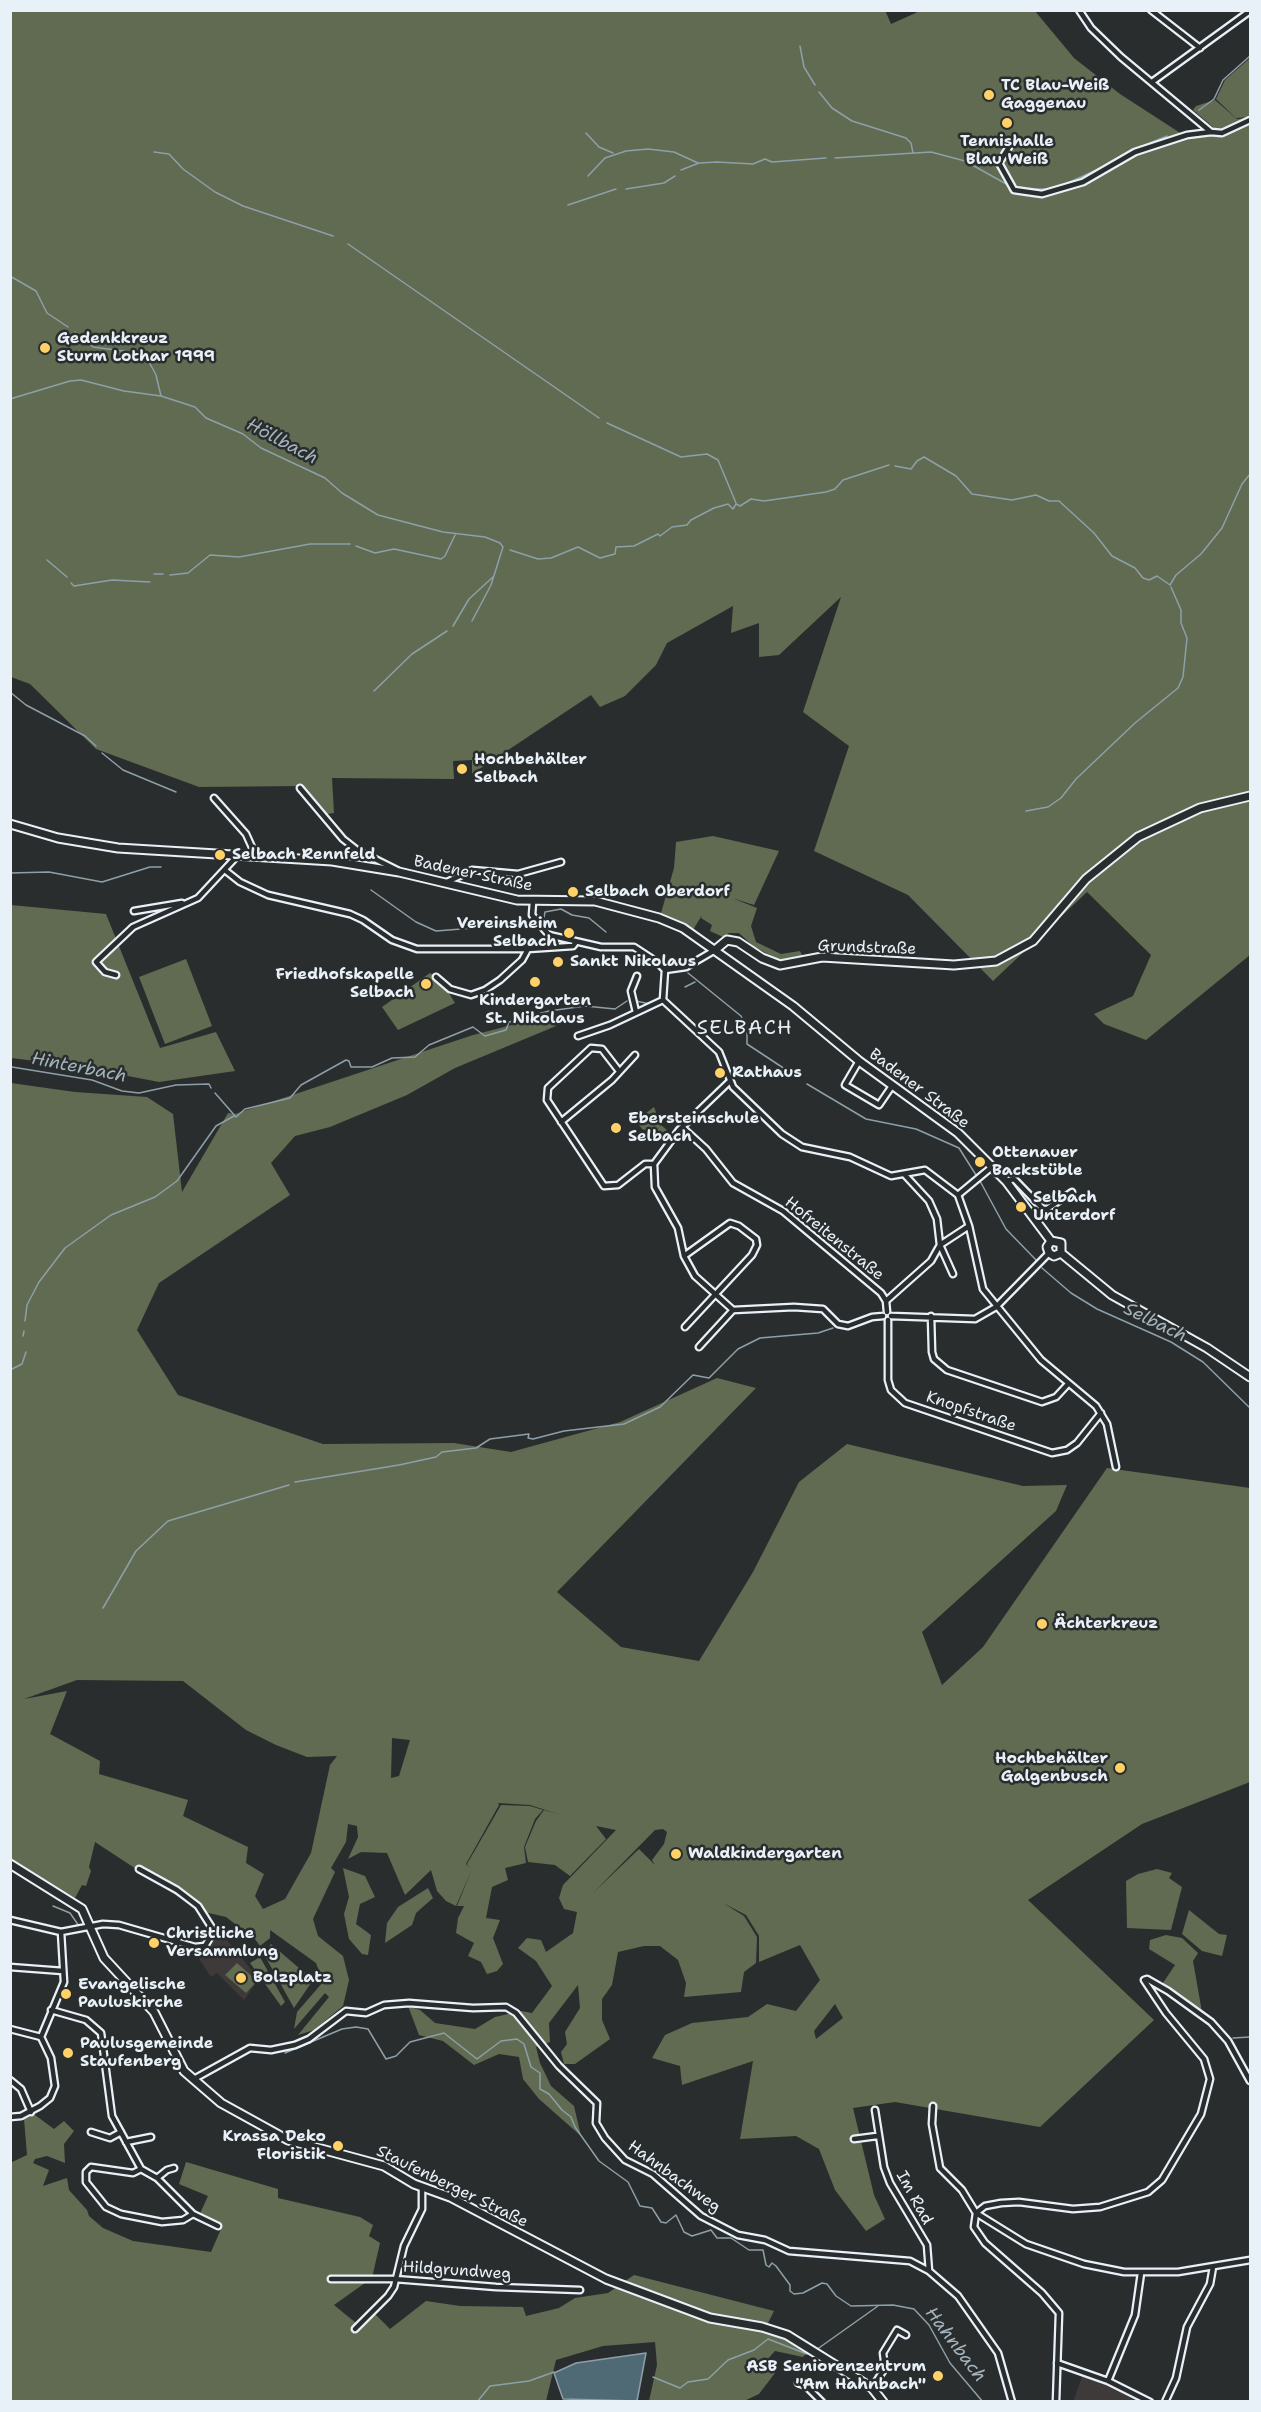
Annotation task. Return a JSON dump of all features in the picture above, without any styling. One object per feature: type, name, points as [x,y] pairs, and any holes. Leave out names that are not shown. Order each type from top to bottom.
[{"type":"street","points":[[1079,10],[1091,28],[1211,132]]},
{"type":"street","points":[[1151,10],[1200,48]]},
{"type":"street","points":[[1152,82],[1250,11]]},
{"type":"street","points":[[1009,147],[999,163],[1014,190],[1027,194],[1061,190],[1092,177],[1135,152],[1187,135],[1222,133],[1251,120]]},
{"type":"street","points":[[300,788],[350,844],[399,872]]},
{"type":"street","name":"Grundstraße","points":[[664,970],[686,967],[724,942],[734,941],[742,943],[762,958],[780,965],[822,957],[971,965],[1008,957],[1033,941],[1086,879],[1138,837],[1200,808],[1251,796]]},
{"type":"street","points":[[214,798],[246,834],[255,854]]},
{"type":"street","name":"Badener Straße","points":[[10,824],[91,845],[147,851],[240,853],[332,861],[399,872],[517,900],[533,902],[577,900],[613,905],[659,918],[683,928],[793,1006],[859,1061],[958,1133],[993,1166],[1051,1240]]},
{"type":"street","points":[[116,975],[105,972],[96,962],[133,927],[190,902],[225,871],[240,853]]},
{"type":"street","points":[[445,883],[471,870],[518,874],[561,862]]},
{"type":"street","points":[[225,871],[240,882],[268,895],[350,914],[392,940],[428,950],[528,949],[573,946],[576,942]]},
{"type":"street","points":[[134,911],[190,902]]},
{"type":"street","points":[[533,902],[532,915],[549,935],[601,947],[634,947],[647,954],[664,970],[663,1000],[719,1052],[730,1081],[740,1097],[768,1122],[802,1147],[850,1157],[891,1176],[918,1169],[925,1170],[958,1195],[969,1226],[984,1289],[996,1307],[1021,1333],[1041,1360],[1101,1413],[1107,1424],[1116,1467]]},
{"type":"street","points":[[436,977],[450,989],[471,995],[485,990],[500,980],[522,960],[528,949]]},
{"type":"street","points":[[636,1012],[631,991],[637,976]]},
{"type":"street","points":[[578,1036],[663,1000]]},
{"type":"street","points":[[619,1071],[602,1049],[591,1048],[546,1091],[546,1100],[604,1186],[618,1185],[645,1164],[654,1164]]},
{"type":"street","points":[[561,1122],[612,1080],[635,1055]]},
{"type":"street","points":[[859,1061],[845,1084],[879,1105],[892,1086]]},
{"type":"street","points":[[730,1081],[684,1128],[673,1136],[654,1164],[655,1187],[678,1228],[684,1256],[695,1276],[733,1310],[794,1307],[823,1310],[838,1324],[848,1326],[872,1317],[887,1316],[975,1318],[996,1307],[1049,1253]]},
{"type":"street","name":"Hofreitenstraße","points":[[684,1128],[706,1149],[733,1183],[783,1211],[881,1293],[886,1301],[887,1316]]},
{"type":"street","points":[[958,1195],[993,1166]]},
{"type":"street","points":[[904,1174],[929,1201],[937,1219],[940,1245],[953,1274]]},
{"type":"street","points":[[1006,1181],[1014,1179],[1043,1209],[1047,1209],[1072,1192]]},
{"type":"street","points":[[684,1256],[730,1223],[739,1226],[756,1239],[757,1245],[752,1255],[685,1327]]},
{"type":"street","name":"Hofreitenstraße","points":[[886,1301],[931,1261],[940,1245],[969,1226]]},
{"type":"street","points":[[1051,1240],[1061,1242],[1061,1253],[1054,1256],[1049,1253],[1047,1246],[1051,1240]]},
{"type":"street","points":[[1061,1253],[1112,1295],[1190,1338],[1251,1377]]},
{"type":"street","points":[[699,1347],[733,1310]]},
{"type":"street","name":"Knopfstraße","points":[[887,1316],[888,1380],[891,1390],[905,1403],[1052,1453],[1067,1450],[1077,1443],[1101,1413]]},
{"type":"street","points":[[931,1316],[934,1359],[947,1370],[1042,1402],[1056,1397],[1068,1384]]},
{"type":"street","name":"Staufenberger Straße","points":[[10,1864],[82,1909],[104,1958],[154,2012],[176,2057],[192,2080],[221,2103],[288,2140],[374,2162],[422,2187],[450,2197],[606,2279],[710,2318],[776,2330],[872,2388]]},
{"type":"street","points":[[10,1920],[61,1932],[90,1926],[127,1927],[200,1948],[211,1936],[212,1928],[208,1918],[198,1906],[177,1890],[139,1869]]},
{"type":"street","points":[[10,2117],[31,2112],[50,2098],[55,2086],[51,2058],[41,2037],[64,1982],[61,1932]]},
{"type":"street","points":[[10,1967],[63,1971]]},
{"type":"street","points":[[1056,2402],[1059,2313],[1042,2293],[985,2243],[974,2226],[976,2213],[985,2206],[1019,2202],[1073,2209],[1100,2207],[1148,2193],[1162,2180],[1201,2114],[1210,2079],[1204,2059],[1166,2013],[1144,1980],[1147,1979],[1186,2002],[1211,2022],[1228,2041],[1251,2081]]},
{"type":"street","name":"Hahnbachweg","points":[[192,2080],[250,2048],[271,2050],[295,2045],[309,2039],[346,2011],[366,2013],[384,2005],[409,2003],[473,2008],[506,2007],[516,2013],[559,2066],[597,2103],[596,2123],[604,2138],[625,2160],[653,2174],[701,2216],[738,2235],[765,2240],[789,2251],[910,2261],[929,2271],[958,2296],[998,2353],[1012,2402]]},
{"type":"street","points":[[51,2010],[86,2020],[101,2033],[112,2116],[141,2169],[157,2178],[193,2214],[218,2226]]},
{"type":"street","points":[[10,2029],[41,2037]]},
{"type":"street","points":[[10,2080],[21,2089],[31,2112]]},
{"type":"street","points":[[933,2106],[932,2124],[940,2168],[962,2190],[976,2213],[1026,2244],[1044,2252],[1108,2270],[1141,2272],[1213,2267],[1251,2260]]},
{"type":"street","name":"Im Rad","points":[[875,2110],[877,2136],[890,2183],[927,2245],[929,2271]]},
{"type":"street","points":[[91,2132],[110,2138],[121,2132]]},
{"type":"street","points":[[854,2139],[877,2136]]},
{"type":"street","points":[[126,2142],[151,2137]]},
{"type":"street","points":[[141,2169],[133,2173],[91,2167],[86,2172],[86,2182],[106,2207],[121,2214],[162,2222],[183,2220],[193,2214]]},
{"type":"street","points":[[157,2178],[167,2169],[174,2168]]},
{"type":"street","points":[[355,2329],[388,2296],[404,2246],[422,2209],[422,2187]]},
{"type":"street","points":[[1165,2402],[1176,2378],[1187,2327],[1210,2284],[1213,2267]]},
{"type":"street","points":[[1108,2381],[1135,2315],[1141,2272]]},
{"type":"street","name":"Hildgrundweg","points":[[331,2279],[395,2279],[496,2287],[580,2290]]},
{"type":"street","points":[[883,2402],[872,2388],[885,2368],[883,2353],[897,2330],[906,2335]]},
{"type":"street","points":[[1057,2363],[1108,2381],[1150,2402]]},
{"type":"street","points":[[798,2383],[806,2386],[822,2402]]},
{"type":"shaded area","points":[[214,1933],[226,1939],[259,1979],[244,2000],[217,1973],[211,1977],[194,1951],[207,1946]]},
{"type":"shaded area","points":[[1083,2374],[1107,2382],[1146,2402],[1073,2402]]},
{"type":"green space","points":[[885,10],[891,24],[920,11],[1035,11],[1074,58],[1120,94],[1188,138],[1213,127],[1193,110],[1196,106],[1215,100],[1237,119],[1250,118],[1250,955],[1146,1040],[1104,1024],[1094,1014],[1133,996],[1151,955],[1087,892],[993,981],[908,895],[814,851],[849,746],[803,712],[841,597],[779,655],[759,657],[759,623],[731,633],[733,606],[667,643],[656,665],[625,696],[600,707],[591,695],[472,774],[472,760],[453,761],[454,779],[332,778],[334,813],[327,814],[303,786],[199,787],[96,749],[30,684],[11,677],[11,11]]},
{"type":"green space","points":[[1250,58],[1250,117],[1236,118],[1216,99],[1225,80]]},
{"type":"green space","points":[[713,836],[779,851],[754,905],[732,898],[757,908],[751,926],[756,942],[781,954],[800,951],[803,957],[779,960],[753,946],[739,933],[729,933],[723,937],[710,931],[712,925],[701,918],[702,915],[693,930],[661,913],[674,868],[676,842]]},
{"type":"green space","points":[[11,905],[106,914],[160,1048],[216,1032],[235,1071],[159,1082],[76,1066],[11,1058]]},
{"type":"green space","points":[[186,959],[212,1026],[165,1044],[139,977]]},
{"type":"green space","points":[[430,973],[443,983],[455,1003],[398,1030],[382,1007]]},
{"type":"green space","points":[[543,1017],[556,1026],[455,1068],[407,1095],[330,1127],[295,1136],[271,1163],[290,1195],[159,1283],[137,1330],[178,1395],[323,1444],[454,1443],[511,1452],[620,1422],[717,1378],[756,1388],[557,1592],[621,1647],[699,1661],[753,1572],[799,1482],[847,1444],[1023,1486],[1067,1485],[1056,1511],[922,1632],[942,1685],[983,1647],[1107,1468],[1250,1488],[1250,1782],[1142,1824],[1028,1900],[1154,2020],[1040,2127],[895,2102],[853,2108],[874,2195],[885,2219],[866,2231],[835,2190],[819,2149],[796,2136],[740,2139],[753,2061],[682,2085],[680,2066],[652,2058],[665,2035],[692,2023],[748,2017],[767,2004],[796,2011],[820,1980],[800,1945],[759,1962],[759,1936],[746,1915],[723,1903],[744,1916],[757,1937],[756,1963],[744,1972],[741,1992],[684,1997],[686,1983],[678,1960],[660,1946],[644,1946],[618,1952],[612,1985],[602,1999],[602,2020],[610,2039],[575,2064],[564,2064],[561,2052],[567,2044],[565,2032],[580,2008],[578,1985],[549,2023],[550,2042],[536,2047],[540,2063],[551,2086],[574,2106],[581,2136],[539,2099],[523,2079],[519,2057],[499,2054],[474,2065],[443,2041],[419,2035],[408,2006],[420,2010],[435,2023],[475,2029],[495,2017],[521,2011],[532,2013],[552,1986],[536,1961],[518,1948],[527,1938],[541,1940],[546,1952],[573,1933],[577,1912],[564,1909],[559,1898],[563,1885],[616,1830],[596,1826],[606,1839],[570,1876],[555,1865],[528,1862],[525,1847],[536,1821],[544,1810],[561,1815],[530,1805],[498,1803],[499,1805],[466,1864],[469,1867],[467,1864],[501,1805],[530,1806],[543,1810],[535,1819],[524,1847],[526,1863],[505,1868],[508,1880],[492,1887],[486,1918],[500,1920],[493,1938],[503,1964],[497,1971],[487,1974],[481,1962],[468,1956],[474,1943],[456,1933],[458,1918],[464,1906],[457,1906],[472,1869],[456,1906],[446,1901],[437,1891],[431,1870],[405,1895],[387,1853],[361,1852],[348,1859],[358,1837],[357,1826],[348,1824],[346,1842],[331,1868],[335,1872],[313,1919],[318,1936],[343,1956],[349,1980],[343,2006],[314,2030],[298,2035],[329,1997],[325,1993],[294,2029],[297,2012],[323,1982],[316,1963],[270,1930],[270,1938],[260,1946],[255,1939],[226,1917],[200,1911],[95,1842],[89,1867],[91,1871],[86,1886],[82,1885],[75,1898],[11,1860],[11,1083],[75,1092],[147,1097],[173,1114],[182,1192],[228,1113],[235,1114],[473,1035]],"holes":[[[77,1680],[183,1681],[246,1730],[276,1745],[307,1757],[337,1756],[330,1765],[311,1853],[285,1899],[263,1909],[255,1896],[264,1874],[246,1863],[248,1847],[183,1816],[188,1800],[99,1774],[100,1761],[50,1734],[67,1691],[24,1699]],[[392,1738],[410,1740],[399,1776],[391,1778]],[[663,1829],[667,1832],[664,1844],[652,1860],[655,1865],[639,1849],[593,1893],[655,1830]],[[835,2004],[843,2018],[816,2039],[814,2031]]]},
{"type":"green space","points":[[654,1107],[661,1125],[667,1130],[657,1139],[650,1132],[642,1129],[636,1121]]},
{"type":"green space","points":[[343,1868],[365,1876],[375,1897],[360,1904],[356,1924],[371,1935],[368,1955],[362,1954],[349,1939],[344,1914],[349,1897]]},
{"type":"green space","points":[[1157,1869],[1172,1873],[1169,1878],[1182,1887],[1171,1930],[1127,1928],[1126,1881],[1138,1874]]},
{"type":"green space","points":[[428,1888],[433,1898],[416,1913],[412,1925],[385,1943],[387,1923],[398,1907]]},
{"type":"green space","points":[[1189,1910],[1219,1934],[1227,1935],[1222,1956],[1202,1951],[1182,1934]]},
{"type":"green space","points":[[1166,1935],[1182,1938],[1198,1953],[1193,1961],[1202,2012],[1161,1986],[1175,1965],[1149,1949],[1150,1940]]},
{"type":"green space","points":[[271,1944],[313,1980],[294,2008],[266,1958],[266,1951]]},
{"type":"green space","points":[[260,1957],[285,2002],[281,2006],[250,1963]]},
{"type":"green space","name":"Bolzplatz","points":[[237,1963],[257,1981],[246,1993],[225,1975]]},
{"type":"green space","points":[[35,2115],[54,2129],[64,2121],[74,2131],[64,2144],[65,2163],[47,2156],[35,2159],[33,2163],[49,2170],[43,2186],[67,2178],[69,2190],[87,2210],[89,2216],[103,2228],[133,2241],[211,2252],[221,2229],[198,2218],[208,2196],[179,2184],[186,2162],[278,2189],[278,2198],[360,2217],[373,2225],[369,2236],[380,2243],[372,2278],[334,2305],[356,2323],[371,2310],[390,2329],[426,2301],[460,2306],[523,2307],[526,2316],[559,2308],[575,2298],[608,2293],[634,2275],[774,2311],[763,2333],[799,2343],[808,2351],[803,2357],[775,2351],[766,2361],[775,2373],[759,2394],[744,2401],[649,2401],[657,2365],[655,2342],[603,2346],[556,2360],[546,2401],[11,2401],[10,2163],[27,2155],[24,2119]]},
{"type":"water","points":[[646,2353],[637,2401],[563,2399],[554,2373],[576,2363]]},
{"type":"waterway","points":[[800,46],[804,67],[815,85]]},
{"type":"waterway","points":[[1199,110],[1214,99],[1223,80],[1250,56]]},
{"type":"waterway","points":[[819,92],[832,108],[852,121],[906,138],[911,143],[913,153]]},
{"type":"waterway","points":[[586,133],[599,147],[613,153]]},
{"type":"waterway","points":[[1020,189],[1054,189],[1101,168],[1128,152],[1167,136]]},
{"type":"waterway","points":[[588,176],[605,158],[626,151],[648,149],[674,152],[698,163]]},
{"type":"waterway","points":[[154,152],[169,154],[183,169],[215,192],[243,206],[333,236]]},
{"type":"waterway","points":[[835,158],[931,152],[965,161],[1008,185]]},
{"type":"waterway","points":[[681,170],[699,163],[753,164],[765,159],[772,162],[826,158]]},
{"type":"waterway","points":[[626,189],[664,183],[675,176]]},
{"type":"waterway","points":[[568,205],[616,189]]},
{"type":"waterway","points":[[348,244],[599,418]]},
{"type":"waterway","name":"Höllbach","points":[[10,276],[36,291],[47,313],[68,327]]},
{"type":"waterway","name":"Höllbach","points":[[75,332],[93,347],[131,352],[148,360],[156,375],[161,396],[195,407],[206,418],[243,434],[261,448],[325,478],[342,493],[378,515],[443,532],[485,537],[500,543],[503,547],[491,585],[472,621]]},
{"type":"waterway","points":[[10,399],[70,381],[81,380],[124,391],[161,396]]},
{"type":"waterway","points":[[607,423],[681,457],[707,454],[718,460],[736,503]]},
{"type":"waterway","name":"Höllbach","points":[[895,466],[911,469],[917,461],[924,457],[956,476],[972,494],[1012,500],[1036,495],[1049,501],[1059,501],[1094,533],[1112,556],[1135,568],[1143,578],[1149,580],[1157,576],[1170,585],[1176,575],[1201,554],[1222,528],[1242,484],[1250,474]]},
{"type":"waterway","name":"Höllbach","points":[[510,550],[538,559],[551,558],[578,547],[600,558],[615,554],[616,547],[634,546],[658,534],[660,536],[672,527],[687,525],[691,520],[714,508],[728,504],[733,509],[736,504],[740,506],[751,499],[764,501],[826,492],[835,489],[843,480],[889,465]]},
{"type":"waterway","points":[[356,546],[375,553],[394,549],[441,559],[445,556],[455,535]]},
{"type":"waterway","points":[[170,575],[188,573],[210,555],[239,557],[310,544],[350,544]]},
{"type":"waterway","points":[[47,560],[67,577]]},
{"type":"waterway","points":[[154,574],[163,574]]},
{"type":"waterway","points":[[453,626],[469,599],[494,576]]},
{"type":"waterway","points":[[71,583],[74,586],[112,580],[150,582]]},
{"type":"waterway","points":[[1026,811],[1048,807],[1061,798],[1076,779],[1135,723],[1178,688],[1183,677],[1187,638],[1181,623],[1181,610],[1171,587]]},
{"type":"waterway","points":[[374,691],[412,654],[447,631]]},
{"type":"waterway","points":[[10,692],[26,705],[85,736],[96,746]]},
{"type":"waterway","points":[[102,753],[123,770],[176,792]]},
{"type":"waterway","points":[[10,873],[49,872],[102,882],[150,867],[161,867]]},
{"type":"waterway","name":"Selbach","points":[[371,890],[416,922],[436,931],[474,928],[481,920],[517,928],[539,928]]},
{"type":"waterway","name":"Selbach","points":[[543,923],[545,912],[561,909],[572,915],[589,918],[606,932]]},
{"type":"waterway","name":"Selbach","points":[[688,973],[741,1016],[747,1030],[747,1044],[797,1077]]},
{"type":"waterway","name":"Hinterbach","points":[[685,987],[695,982]]},
{"type":"waterway","name":"Hinterbach","points":[[215,1093],[236,1117],[245,1109],[290,1098],[301,1085],[346,1060],[349,1061],[351,1067],[372,1067],[392,1058],[415,1057],[429,1045],[473,1027],[485,1036],[506,1030],[509,1022],[549,1011],[585,1006],[615,1009],[627,1001]]},
{"type":"waterway","name":"Hinterbach","points":[[636,1001],[650,1004]]},
{"type":"waterway","name":"Hinterbach","points":[[12,1067],[92,1080],[122,1091],[139,1093],[176,1085],[209,1084],[211,1088]]},
{"type":"waterway","name":"Selbach","points":[[807,1084],[866,1119],[916,1129],[959,1148],[976,1175]]},
{"type":"waterway","points":[[25,1321],[27,1305],[39,1282],[65,1248],[111,1215],[155,1197],[177,1181],[216,1126],[234,1116]]},
{"type":"waterway","name":"Selbach","points":[[980,1181],[1006,1229],[1037,1261]]},
{"type":"waterway","name":"Selbach","points":[[1042,1268],[1071,1293],[1097,1309],[1171,1342],[1203,1362],[1250,1408]]},
{"type":"waterway","points":[[295,1482],[436,1457],[442,1452],[476,1448],[490,1439],[529,1434],[528,1438],[533,1439],[564,1431],[624,1424],[660,1407],[693,1375],[709,1378],[738,1349],[760,1338],[818,1333],[833,1328]]},
{"type":"waterway","points":[[23,1336],[24,1331]]},
{"type":"waterway","points":[[10,1370],[22,1364],[26,1352]]},
{"type":"waterway","points":[[103,1608],[136,1551],[168,1521],[289,1485]]},
{"type":"waterway","points":[[53,1906],[70,1913],[79,1926]]},
{"type":"waterway","name":"Hahnbach","points":[[285,2053],[342,2029],[356,2027],[368,2029],[386,2059],[396,2056],[410,2042],[444,2033],[477,2059],[501,2041],[517,2039],[524,2044],[531,2067],[540,2073],[540,2089],[549,2094],[571,2117],[575,2127],[599,2161],[628,2182],[640,2206],[652,2208],[661,2222],[666,2223],[676,2215],[684,2232],[692,2236],[711,2230],[717,2238],[731,2238],[749,2250],[763,2250],[766,2265],[769,2267],[772,2263],[776,2266],[794,2294],[803,2293],[822,2283],[827,2284],[836,2296],[851,2306],[893,2305],[914,2309],[929,2325],[950,2363],[983,2402]]},
{"type":"waterway","points":[[1233,2038],[1250,2037]]},
{"type":"waterway","points":[[816,2350],[878,2306]]},
{"type":"waterway","points":[[653,2377],[680,2388],[688,2382],[708,2379],[728,2360],[754,2350],[768,2339],[807,2354]]},
{"type":"waterway","points":[[477,2402],[490,2386],[529,2381],[554,2372]]},
{"type":"place","name":"TC Blau-Weiß Gaggenau","points":[[989,95]]},
{"type":"place","name":"Tennishalle Blau Weiß","points":[[1007,123]]},
{"type":"place","name":"Gedenkkreuz Sturm Lothar 1999","points":[[45,348]]},
{"type":"place","name":"Hochbehälter Selbach","points":[[462,769]]},
{"type":"place","name":"Selbach Rennfeld","points":[[220,855]]},
{"type":"place","name":"Selbach Oberdorf","points":[[573,892]]},
{"type":"place","name":"Vereinsheim Selbach","points":[[569,933]]},
{"type":"place","name":"Sankt Nikolaus","points":[[558,962]]},
{"type":"place","name":"Kindergarten St. Nikolaus","points":[[535,982]]},
{"type":"place","name":"Friedhofskapelle Selbach","points":[[426,984]]},
{"type":"place","name":"Rathaus","points":[[720,1073]]},
{"type":"place","name":"Ebersteinschule Selbach","points":[[616,1128]]},
{"type":"place","name":"Ottenauer Backstüble","points":[[980,1162]]},
{"type":"place","name":"Selbach Unterdorf","points":[[1021,1207]]},
{"type":"place","name":"Ächterkreuz","points":[[1042,1624]]},
{"type":"place","name":"Hochbehälter Galgenbusch","points":[[1120,1768]]},
{"type":"place","name":"Waldkindergarten","points":[[676,1854]]},
{"type":"place","name":"Christliche Versammlung","points":[[154,1943]]},
{"type":"place","name":"Bolzplatz","points":[[241,1978]]},
{"type":"place","name":"Evangelische Pauluskirche","points":[[66,1994]]},
{"type":"place","name":"Paulusgemeinde Staufenberg","points":[[68,2053]]},
{"type":"place","name":"Krassa Deko Floristik","points":[[338,2146]]},
{"type":"place","name":"ASB Seniorenzentrum \"Am Hahnbach\"","points":[[938,2376]]},
{"type":"district","name":"SELBACH","points":[[745,1029]]}]
